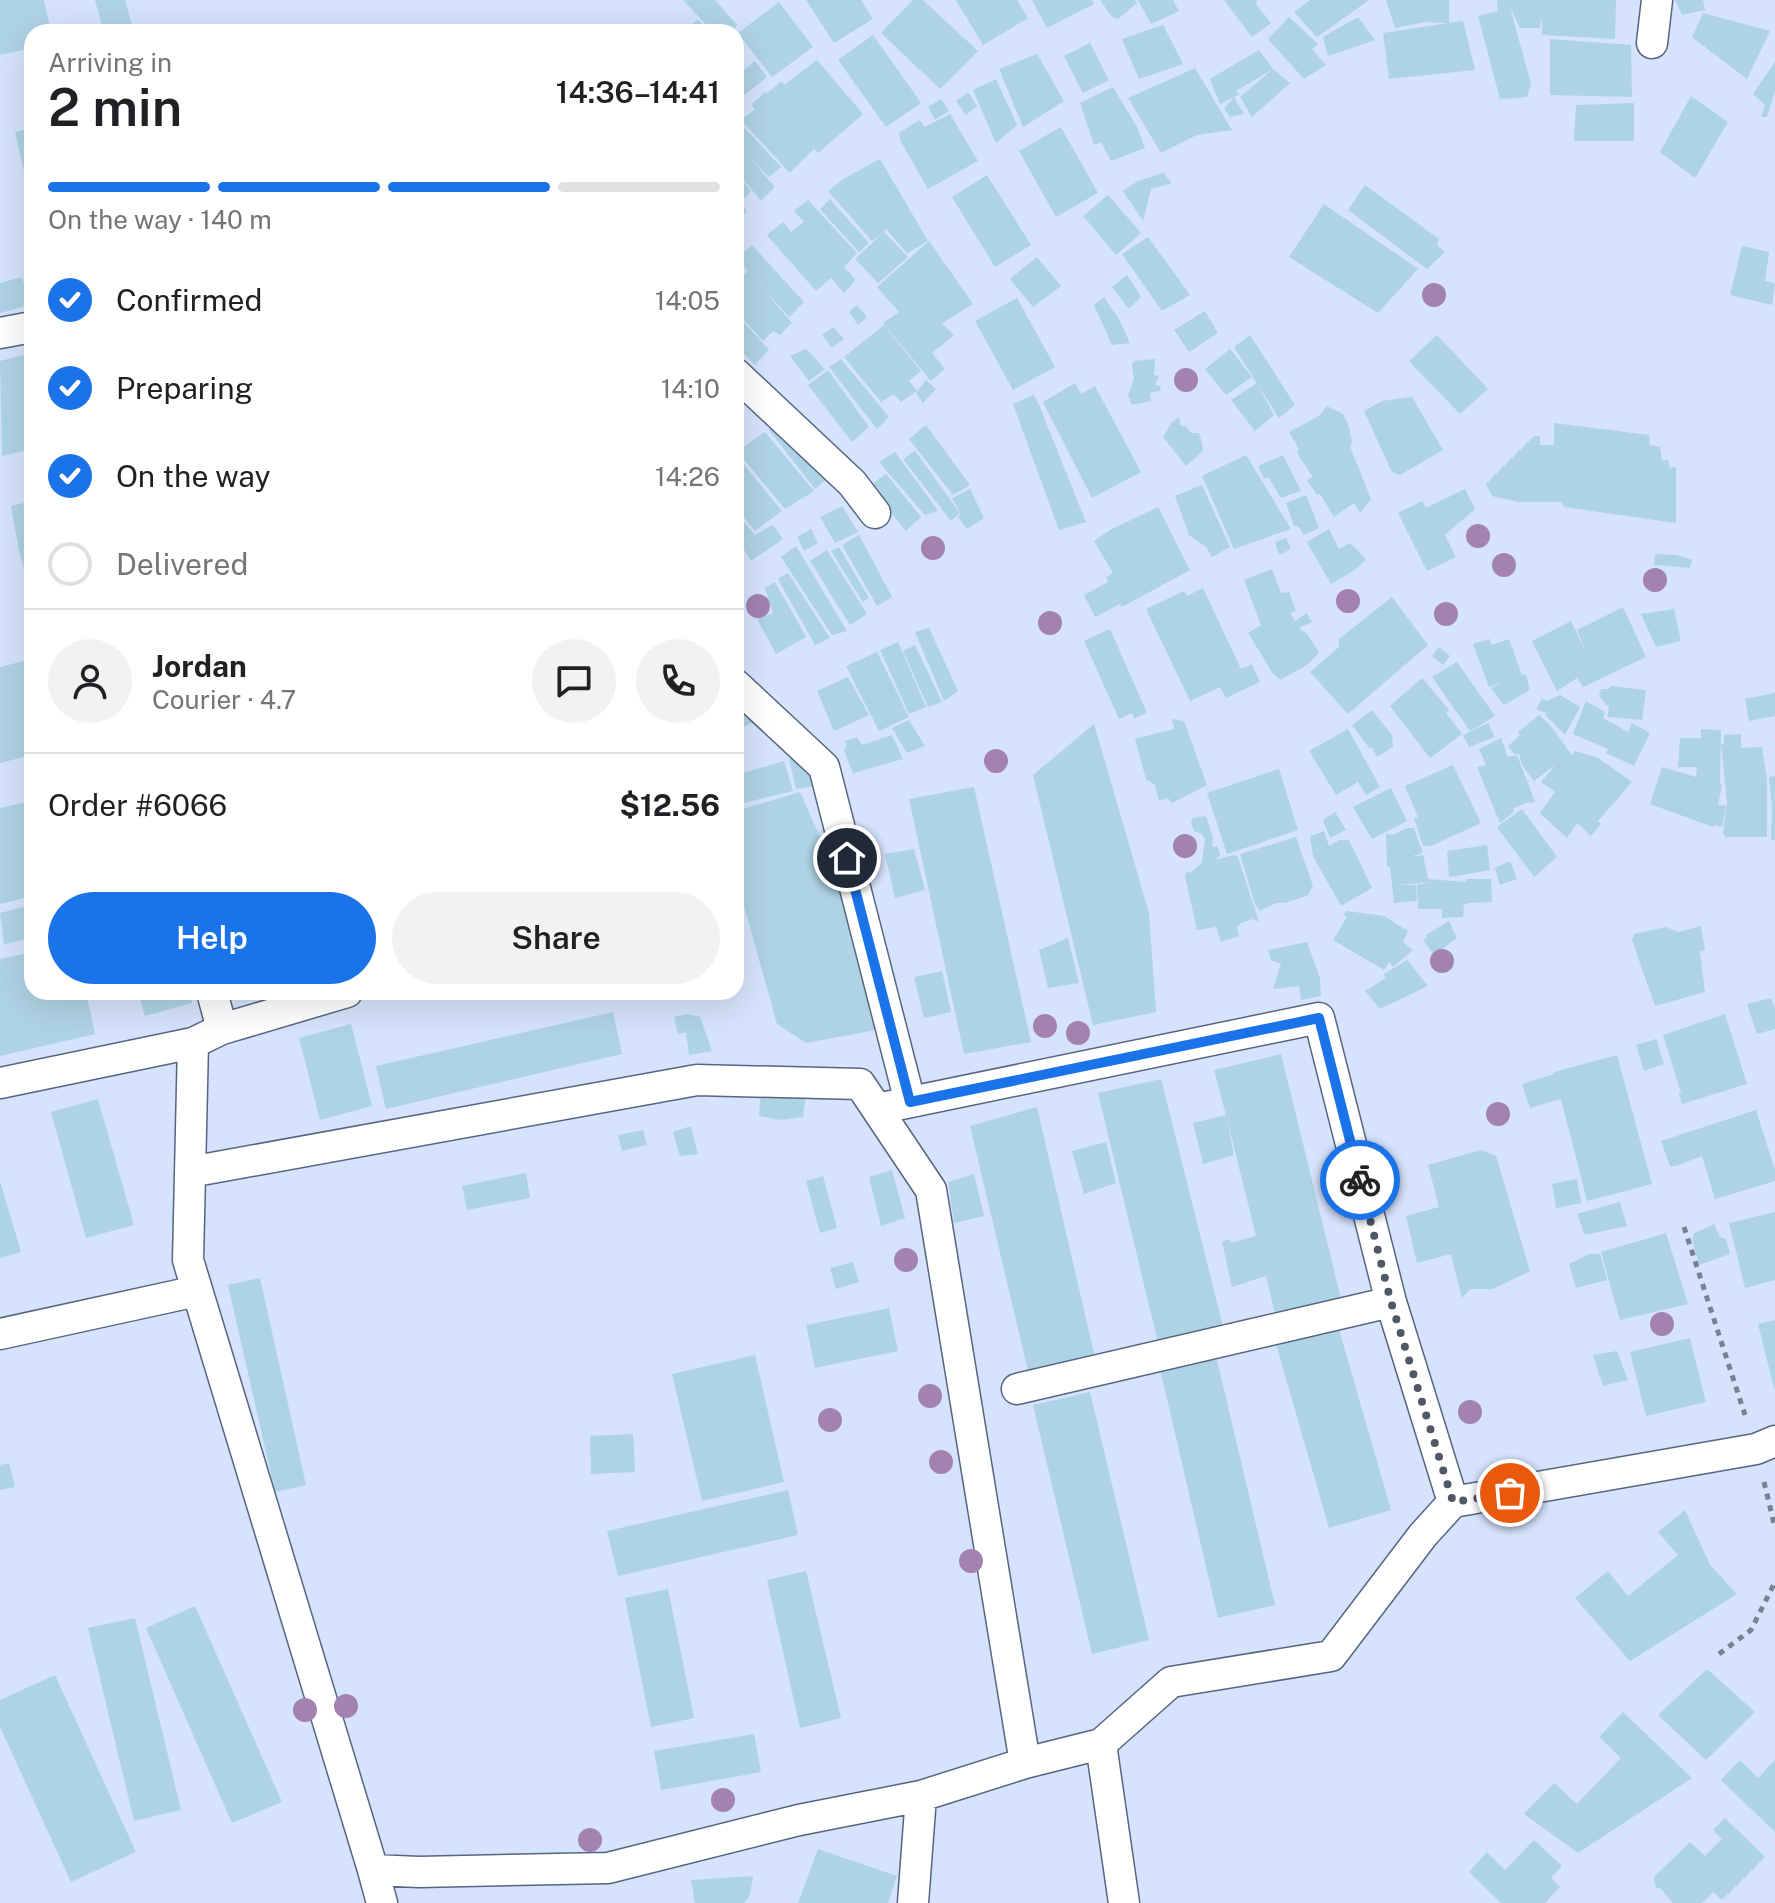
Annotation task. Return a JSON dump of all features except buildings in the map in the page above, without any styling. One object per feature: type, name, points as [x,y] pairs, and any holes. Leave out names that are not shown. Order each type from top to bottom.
[{"type":"street","points":[[1652,43],[1657,0]]},
{"type":"street","points":[[0,333],[24,328]]},
{"type":"street","points":[[744,382],[852,483],[875,513]]},
{"type":"street","points":[[744,692],[824,767],[910,1102]]},
{"type":"street","points":[[214,1000],[222,1029]]},
{"type":"street","points":[[0,1083],[193,1043],[222,1029],[320,1000]]},
{"type":"street","points":[[877,1109],[1319,1018],[1391,1302],[1453,1502]]},
{"type":"street","points":[[193,1043],[188,1260],[382,1903]]},
{"type":"street","points":[[190,1172],[697,1080],[860,1084],[931,1190],[1025,1763]]},
{"type":"street","points":[[0,1334],[197,1291]]},
{"type":"street","points":[[1017,1389],[1391,1302]]},
{"type":"street","points":[[373,1870],[608,1868],[799,1820],[921,1796],[1025,1763],[1101,1744],[1171,1682],[1331,1656],[1423,1535],[1453,1502],[1765,1445]]},
{"type":"street","points":[[1101,1744],[1124,1903]]},
{"type":"street","points":[[913,1903],[921,1796]]},
{"type":"path","points":[[1684,1227],[1765,1445],[1775,1528]]},
{"type":"path","points":[[1719,1654],[1751,1630],[1775,1582]]},
{"type":"way so far","points":[[1360,1180],[1391,1302],[1453,1502],[1510,1493]]},
{"type":"route","points":[[847,858],[910,1102],[1319,1018],[1360,1180]]}]
